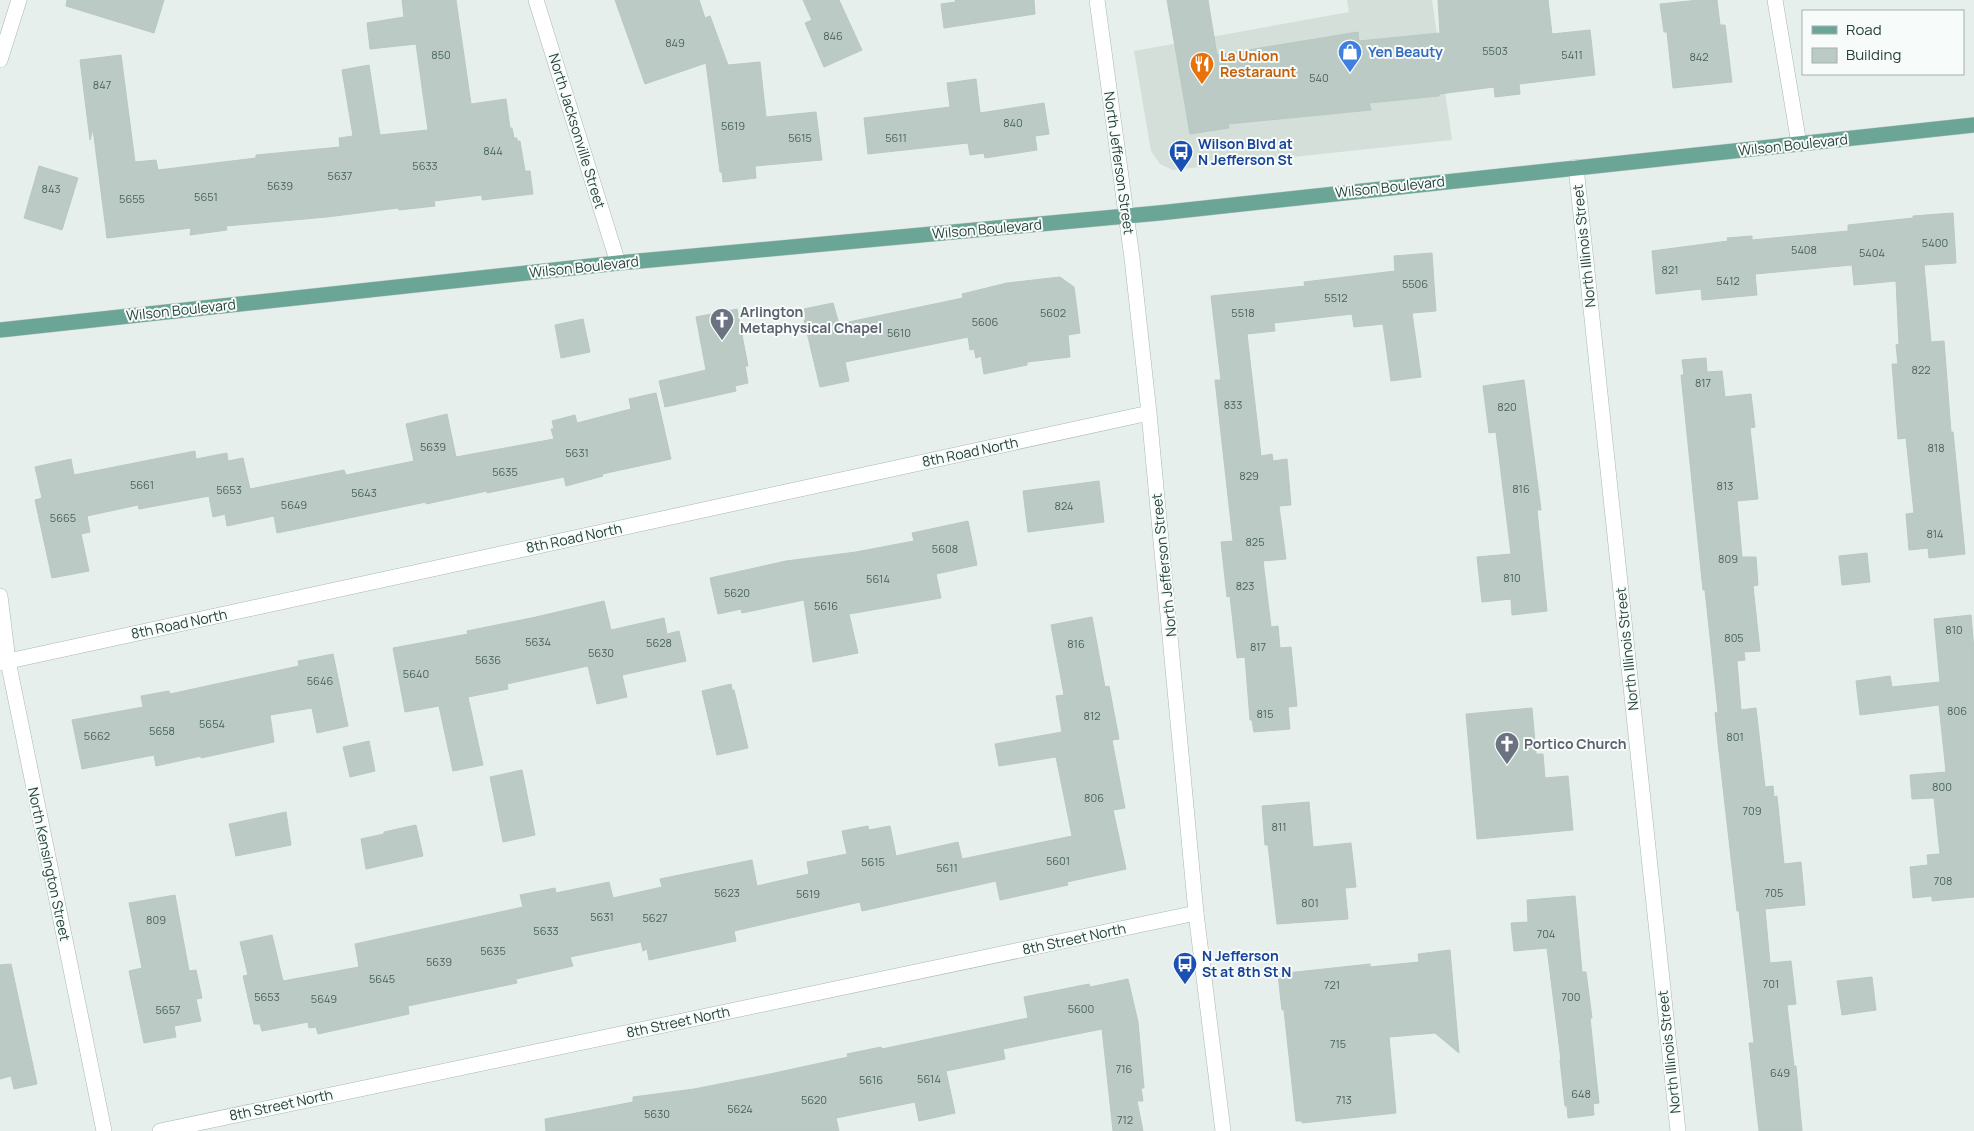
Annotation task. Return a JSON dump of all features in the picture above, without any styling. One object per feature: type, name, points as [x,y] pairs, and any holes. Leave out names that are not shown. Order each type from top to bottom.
[{"type":"main road","name":"Wilson Boulevard","points":[[0,330],[618,262],[1127,216],[1974,125]]},
{"type":"street","points":[[0,60],[19,0]]},
{"type":"street","name":"North Jacksonville Street","points":[[536,0],[618,262]]},
{"type":"street","name":"North Jefferson Street","points":[[1097,0],[1127,216],[1149,413],[1196,913],[1223,1131]]},
{"type":"street","points":[[1775,0],[1799,144]]},
{"type":"street","name":"North Illinois Street","points":[[1576,167],[1678,1131]]},
{"type":"street","name":"8th Road North","points":[[4,662],[1149,413]]},
{"type":"street","name":"North Kensington Street","points":[[0,596],[4,662],[104,1131]]},
{"type":"street","name":"8th Street North","points":[[160,1131],[1196,913]]},
{"type":"shaded area","points":[[1347,0],[1432,0],[1452,140],[1173,170],[1160,164],[1151,151],[1134,51],[1349,12]]},
{"type":"building","points":[[67,0],[164,0],[154,33],[66,6]]},
{"type":"building","points":[[402,0],[456,0],[471,104],[506,99],[510,128],[512,128],[514,138],[520,141],[525,171],[530,171],[533,194],[482,200],[482,195],[434,201],[435,206],[399,210],[398,208],[327,217],[226,226],[227,230],[190,235],[191,228],[107,238],[93,129],[90,140],[80,60],[121,55],[135,162],[156,160],[158,170],[256,158],[256,155],[340,147],[339,138],[353,136],[342,70],[369,65],[380,135],[428,130],[416,44],[370,49],[367,23],[404,17]]},
{"type":"building","points":[[615,0],[699,0],[705,18],[710,16],[728,65],[760,62],[766,117],[816,112],[822,160],[755,166],[756,178],[723,182],[722,172],[720,172],[706,63],[645,84]]},
{"type":"building","points":[[803,0],[839,0],[862,50],[824,67],[805,23],[812,20]]},
{"type":"building","points":[[955,0],[1034,0],[1035,14],[944,28],[941,4],[956,2]]},
{"type":"building","points":[[1167,0],[1208,0],[1217,55],[1358,32],[1359,41],[1440,33],[1438,0],[1548,0],[1552,34],[1590,30],[1595,75],[1519,84],[1520,94],[1495,97],[1494,87],[1439,94],[1439,96],[1369,103],[1371,110],[1228,124],[1229,128],[1190,134]]},
{"type":"building","points":[[1717,0],[1720,25],[1725,25],[1732,82],[1673,88],[1667,32],[1664,32],[1660,4]]},
{"type":"building","points":[[976,79],[980,113],[1044,103],[1049,134],[1035,136],[1037,150],[985,158],[984,153],[970,155],[968,143],[868,154],[864,118],[950,107],[947,83]]},
{"type":"building","points":[[39,166],[78,178],[62,230],[24,218]]},
{"type":"building","points":[[1953,213],[1956,263],[1924,265],[1931,342],[1944,341],[1951,432],[1953,432],[1965,554],[1929,558],[1928,548],[1909,550],[1906,514],[1914,513],[1906,438],[1898,439],[1892,364],[1898,364],[1896,345],[1899,344],[1896,281],[1854,285],[1852,265],[1755,274],[1757,295],[1702,300],[1701,289],[1656,294],[1652,251],[1728,241],[1727,238],[1752,236],[1752,240],[1848,231],[1848,225],[1913,218],[1913,216]]},
{"type":"building","points":[[1432,253],[1436,311],[1412,313],[1421,377],[1391,381],[1383,324],[1354,327],[1352,314],[1274,323],[1275,331],[1247,334],[1261,456],[1272,454],[1273,461],[1287,459],[1291,505],[1279,506],[1286,559],[1263,561],[1271,627],[1278,626],[1280,648],[1291,647],[1297,706],[1288,707],[1290,729],[1254,732],[1252,720],[1250,720],[1245,657],[1237,658],[1230,596],[1227,597],[1221,542],[1233,541],[1215,380],[1221,380],[1211,296],[1305,286],[1304,282],[1395,271],[1394,256]]},
{"type":"building","points":[[1060,277],[1074,287],[1080,333],[1068,335],[1070,357],[1027,362],[1027,365],[984,374],[981,356],[976,358],[974,349],[970,350],[968,337],[845,362],[849,381],[820,387],[804,320],[806,320],[804,309],[833,303],[839,324],[963,298],[962,294],[1007,283]]},
{"type":"building","name":"Arlington Metaphysical Chapel","points":[[737,309],[748,366],[745,366],[748,383],[735,386],[736,391],[665,407],[659,381],[706,370],[696,317]]},
{"type":"building","points":[[583,319],[590,352],[561,358],[555,325]]},
{"type":"building","points":[[1706,358],[1707,372],[1722,371],[1725,397],[1751,394],[1755,427],[1750,428],[1758,499],[1737,501],[1742,557],[1756,557],[1758,585],[1753,586],[1760,651],[1744,652],[1745,660],[1737,661],[1741,710],[1756,708],[1765,787],[1773,786],[1774,797],[1777,796],[1784,864],[1801,862],[1805,905],[1765,909],[1770,963],[1791,961],[1796,1004],[1787,1005],[1794,1066],[1796,1066],[1802,1131],[1759,1131],[1749,1043],[1754,1043],[1718,743],[1715,713],[1718,712],[1705,590],[1703,590],[1681,375],[1684,375],[1682,360]]},
{"type":"building","points":[[1524,380],[1541,510],[1537,510],[1547,611],[1512,615],[1511,599],[1482,602],[1477,557],[1511,554],[1496,432],[1489,433],[1483,386]]},
{"type":"building","points":[[656,393],[671,459],[602,474],[603,476],[566,486],[564,477],[487,493],[487,491],[426,504],[426,502],[277,533],[274,516],[227,526],[225,514],[213,517],[209,496],[139,509],[138,505],[87,516],[90,532],[81,534],[89,571],[52,578],[35,500],[42,498],[35,467],[71,459],[74,475],[195,451],[196,459],[227,453],[228,461],[243,458],[250,489],[344,470],[346,475],[414,461],[406,424],[447,414],[456,457],[554,439],[551,429],[554,429],[552,421],[575,415],[577,423],[631,409],[629,399]]},
{"type":"building","points":[[1099,481],[1104,522],[1028,532],[1023,491]]},
{"type":"building","points":[[968,521],[977,565],[936,574],[941,598],[849,614],[858,653],[813,662],[804,600],[742,613],[741,609],[718,614],[710,578],[786,561],[856,552],[914,541],[912,533]]},
{"type":"building","points":[[1867,553],[1870,582],[1842,585],[1839,556]]},
{"type":"building","points":[[604,601],[611,630],[664,618],[667,634],[679,631],[686,661],[622,675],[627,697],[597,704],[588,666],[507,684],[508,689],[468,697],[483,765],[453,771],[439,706],[405,712],[393,648],[468,634],[467,631]]},
{"type":"building","points":[[1971,615],[1974,649],[1974,897],[1932,901],[1932,896],[1913,898],[1910,867],[1928,865],[1927,855],[1940,854],[1934,798],[1912,799],[1910,775],[1946,772],[1939,705],[1860,715],[1856,681],[1890,676],[1892,687],[1940,682],[1934,619]]},
{"type":"building","points":[[1092,617],[1105,687],[1109,686],[1119,739],[1112,740],[1125,808],[1113,810],[1126,869],[1067,882],[1068,885],[1000,900],[996,881],[862,911],[860,902],[734,931],[736,941],[649,960],[647,949],[643,951],[641,942],[570,957],[573,966],[516,979],[517,983],[408,1006],[409,1014],[318,1034],[316,1027],[309,1028],[308,1022],[262,1031],[260,1024],[254,1024],[243,976],[248,975],[240,942],[272,935],[283,981],[359,967],[355,944],[523,907],[520,895],[555,888],[556,893],[609,882],[613,898],[662,887],[660,879],[752,860],[757,886],[809,874],[807,862],[847,854],[842,831],[868,826],[869,830],[890,826],[896,856],[958,842],[962,859],[1072,836],[1056,757],[999,766],[995,744],[1062,732],[1056,696],[1064,695],[1051,625]]},
{"type":"building","points":[[333,654],[348,726],[317,733],[312,708],[270,715],[274,742],[156,766],[154,755],[82,769],[72,720],[143,707],[141,696],[169,691],[170,694],[299,666],[298,661]]},
{"type":"building","points":[[731,684],[748,748],[717,755],[702,691]]},
{"type":"building","name":"Portico Church","points":[[1532,708],[1536,754],[1543,754],[1545,778],[1568,776],[1573,830],[1477,839],[1466,714]]},
{"type":"building","points":[[369,741],[375,771],[350,777],[343,747]]},
{"type":"building","points":[[522,770],[535,835],[503,842],[490,777]]},
{"type":"building","points":[[1309,802],[1313,847],[1351,843],[1356,887],[1345,888],[1348,919],[1277,924],[1268,845],[1265,845],[1262,806]]},
{"type":"building","points":[[286,812],[291,845],[236,856],[229,824]]},
{"type":"building","points":[[416,825],[423,856],[366,869],[361,839]]},
{"type":"building","points":[[175,895],[189,971],[196,970],[202,998],[196,999],[201,1021],[174,1026],[176,1037],[144,1043],[129,971],[142,968],[129,903]]},
{"type":"building","points":[[1575,896],[1582,972],[1586,972],[1592,1018],[1590,1018],[1599,1103],[1593,1104],[1594,1115],[1568,1118],[1567,1106],[1565,1106],[1547,948],[1514,951],[1511,923],[1528,922],[1527,900]]},
{"type":"building","points":[[1450,950],[1459,1053],[1435,1033],[1389,1037],[1396,1113],[1302,1123],[1302,1121],[1296,1121],[1284,1010],[1282,1010],[1278,974],[1370,964],[1370,967],[1419,962],[1418,954]]},
{"type":"building","points":[[11,964],[37,1084],[14,1089],[11,1076],[0,1079],[0,965]]},
{"type":"building","points":[[1872,977],[1876,1010],[1842,1015],[1837,981]]},
{"type":"building","points":[[1128,979],[1138,1022],[1144,1088],[1141,1088],[1143,1101],[1137,1101],[1143,1131],[1113,1131],[1102,1029],[1003,1049],[1005,1059],[946,1071],[955,1113],[919,1121],[915,1102],[836,1118],[839,1131],[546,1131],[545,1119],[633,1102],[633,1097],[694,1089],[770,1074],[848,1057],[847,1054],[881,1047],[882,1049],[1028,1018],[1024,997],[1089,984],[1090,987]]},
{"type":"place","name":"Yen Beauty","points":[[1350,73]]},
{"type":"place","name":"La Union Restaraunt","points":[[1202,85]]},
{"type":"place","name":"Wilson Blvd at N Jefferson St","points":[[1181,173]]},
{"type":"place","name":"Arlington Metaphysical Chapel","points":[[722,341]]},
{"type":"place","name":"Portico Church","points":[[1507,765]]},
{"type":"place","name":"N Jefferson St at 8th St N","points":[[1185,985]]}]
